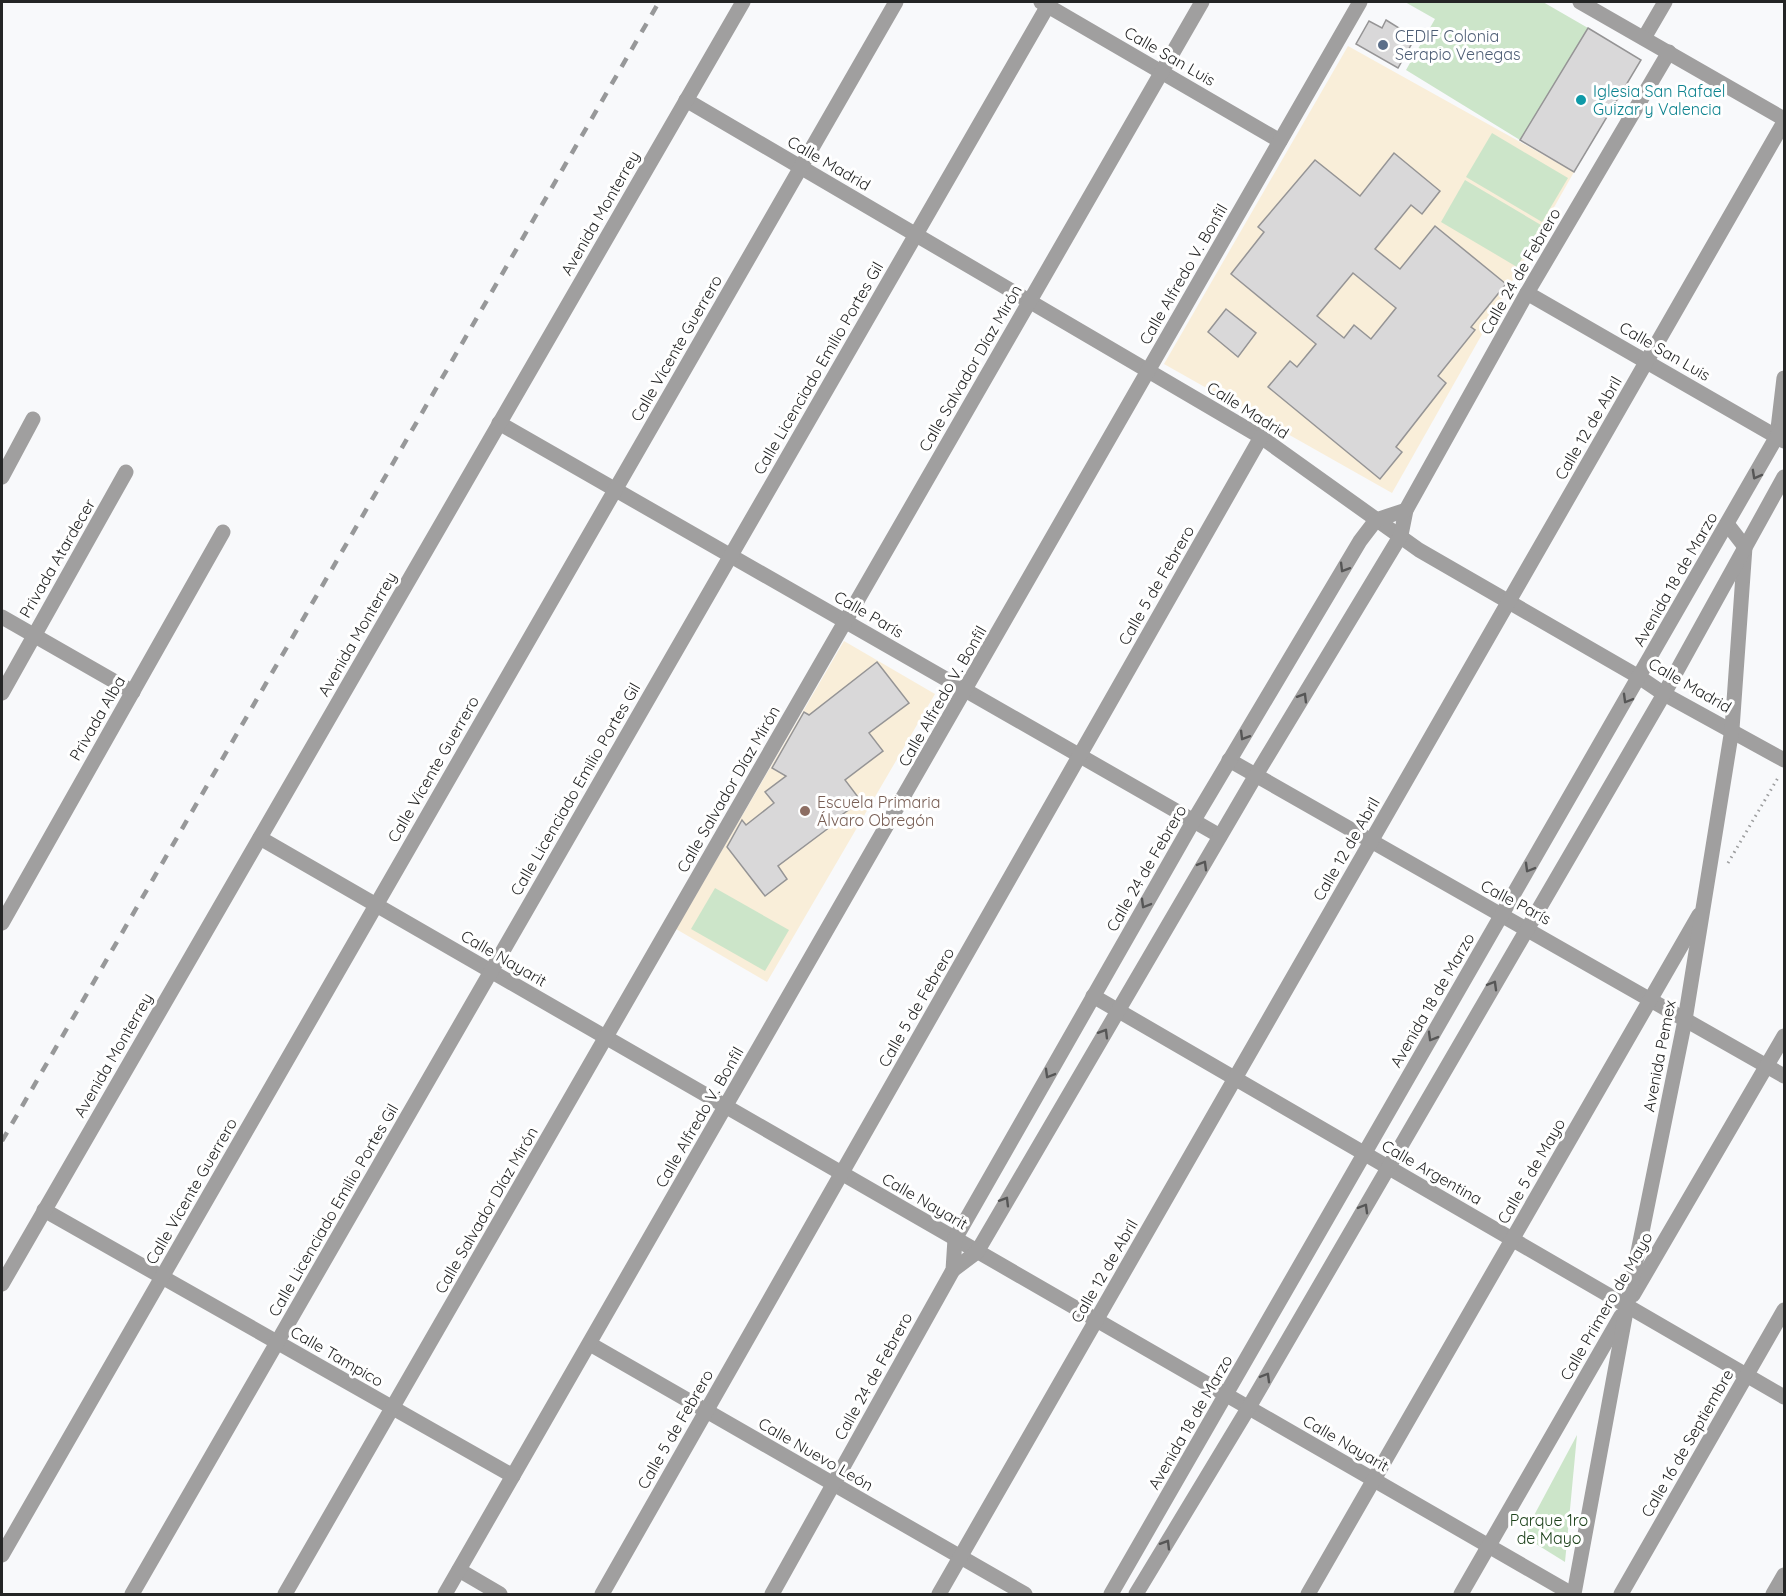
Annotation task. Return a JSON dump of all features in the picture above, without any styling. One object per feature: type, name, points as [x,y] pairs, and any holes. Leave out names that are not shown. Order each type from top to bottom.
[{"type":"street","name":"Avenida Monterrey","points":[[2,1284],[743,2]]},
{"type":"street","name":"Calle Vicente Guerrero","points":[[2,1555],[896,2]]},
{"type":"street","name":"Calle Salvador Díaz Mirón","points":[[285,1594],[1202,2]]},
{"type":"street","name":"Calle Alfredo V. Bonfil","points":[[445,1594],[966,692],[1360,2]]},
{"type":"street","points":[[1580,2],[1785,121]]},
{"type":"street","points":[[1644,38],[1665,2]]},
{"type":"street","name":"Calle San Luis","points":[[1046,3],[1280,141]]},
{"type":"street","name":"Calle Licenciado Emilio Portes Gil","points":[[132,1594],[915,235],[1046,3]]},
{"type":"street","name":"Calle 24 de Febrero","points":[[952,1270],[977,1252],[1256,775],[1401,535],[1406,510],[1527,293],[1669,52]]},
{"type":"street","name":"Calle Madrid","points":[[686,100],[1261,437],[1419,550],[1639,677],[1664,694],[1785,760]]},
{"type":"street","name":"Calle 12 de Abril","points":[[939,1594],[1785,121]]},
{"type":"street","name":"Calle San Luis","points":[[1527,293],[1647,362],[1782,434]]},
{"type":"street","points":[[1782,434],[1785,378]]},
{"type":"street","points":[[2,477],[33,420]]},
{"type":"street","name":"Calle París","points":[[500,423],[1220,836]]},
{"type":"street","name":"Avenida 18 de Marzo","points":[[1111,1594],[1639,677],[1782,434]]},
{"type":"street","name":"Calle 5 de Febrero","points":[[602,1594],[1261,437]]},
{"type":"street","name":"Privada Atardecer","points":[[2,693],[126,472]]},
{"type":"street","points":[[1136,1594],[1249,1407],[1664,694],[1785,477]]},
{"type":"street","points":[[1376,520],[1406,510]]},
{"type":"street","name":"Calle 24 de Febrero","points":[[772,1594],[952,1270],[955,1239],[1229,760],[1360,541],[1376,520]]},
{"type":"street","points":[[1728,525],[1744,547]]},
{"type":"street","name":"Privada Alba","points":[[2,923],[223,532]]},
{"type":"street","name":"Avenida Pemex","points":[[1573,1594],[1627,1306],[1685,1020],[1731,729],[1744,547]]},
{"type":"street","points":[[2,616],[132,692]]},
{"type":"street","name":"Calle París","points":[[1229,760],[1502,916],[1527,927],[1785,1076]]},
{"type":"street","name":"Calle Nayarit","points":[[260,838],[1573,1594]]},
{"type":"street","name":"Calle 5 de Mayo","points":[[1308,1594],[1703,908]]},
{"type":"street","name":"Calle Argentina","points":[[1093,996],[1117,1012],[1388,1166],[1785,1397]]},
{"type":"street","name":"Calle Primero de Mayo","points":[[1461,1594],[1785,1036]]},
{"type":"street","name":"Calle Tampico","points":[[44,1210],[513,1476]]},
{"type":"street","name":"Calle 16 de Septiembre","points":[[1621,1594],[1785,1310]]},
{"type":"street","name":"Calle Nuevo León","points":[[590,1344],[1025,1594]]},
{"type":"street","points":[[459,1570],[500,1594]]},
{"type":"street","points":[[1773,1594],[1785,1575]]},
{"type":"path","points":[[1726,867],[1785,766]]},
{"type":"shaded area","points":[[1348,46],[1574,172],[1392,493],[1164,364]]},
{"type":"shaded area","name":"Escuela Primaria Álvaro Obregón","points":[[844,641],[935,694],[767,982],[676,929]]},
{"type":"green space","points":[[1405,2],[1543,2],[1588,28],[1520,140],[1406,70],[1435,19]]},
{"type":"green space","points":[[1492,133],[1568,178],[1542,222],[1466,177]]},
{"type":"green space","points":[[1465,180],[1541,225],[1517,267],[1441,222]]},
{"type":"green space","points":[[715,888],[789,930],[765,971],[691,929]]},
{"type":"green space","name":"Parque 1ro de Mayo","points":[[1577,1435],[1565,1562],[1523,1536]]},
{"type":"building","name":"CEDIF Colonia Serapio Venegas","points":[[1386,20],[1399,28],[1395,36],[1411,45],[1398,68],[1356,44],[1369,21],[1382,28]]},
{"type":"building","name":"Iglesia San Rafael Guizar y Valencia","points":[[1588,28],[1641,60],[1574,172],[1520,140]]},
{"type":"building","points":[[1394,153],[1440,191],[1422,214],[1411,205],[1375,249],[1400,269],[1435,226],[1506,284],[1471,327],[1475,330],[1438,376],[1446,383],[1396,447],[1402,452],[1380,479],[1268,387],[1290,361],[1297,367],[1316,344],[1231,274],[1264,232],[1258,227],[1315,160],[1360,196]],"holes":[[[1353,273],[1396,308],[1371,339],[1354,325],[1344,338],[1317,316]]]},
{"type":"building","points":[[1226,309],[1256,333],[1238,357],[1208,332]]},
{"type":"building","points":[[877,662],[909,703],[869,733],[883,751],[845,780],[861,801],[778,866],[787,879],[765,896],[727,847],[742,820],[746,825],[774,803],[765,792],[786,776],[772,768],[804,712],[809,715]]},
{"type":"railway","points":[[2,1141],[659,2]]},
{"type":"place","name":"CEDIF Colonia Serapio Venegas","points":[[1383,45]]},
{"type":"place","name":"Iglesia San Rafael Guizar y Valencia","points":[[1581,100]]},
{"type":"place","name":"Escuela Primaria Álvaro Obregón","points":[[805,811]]}]
